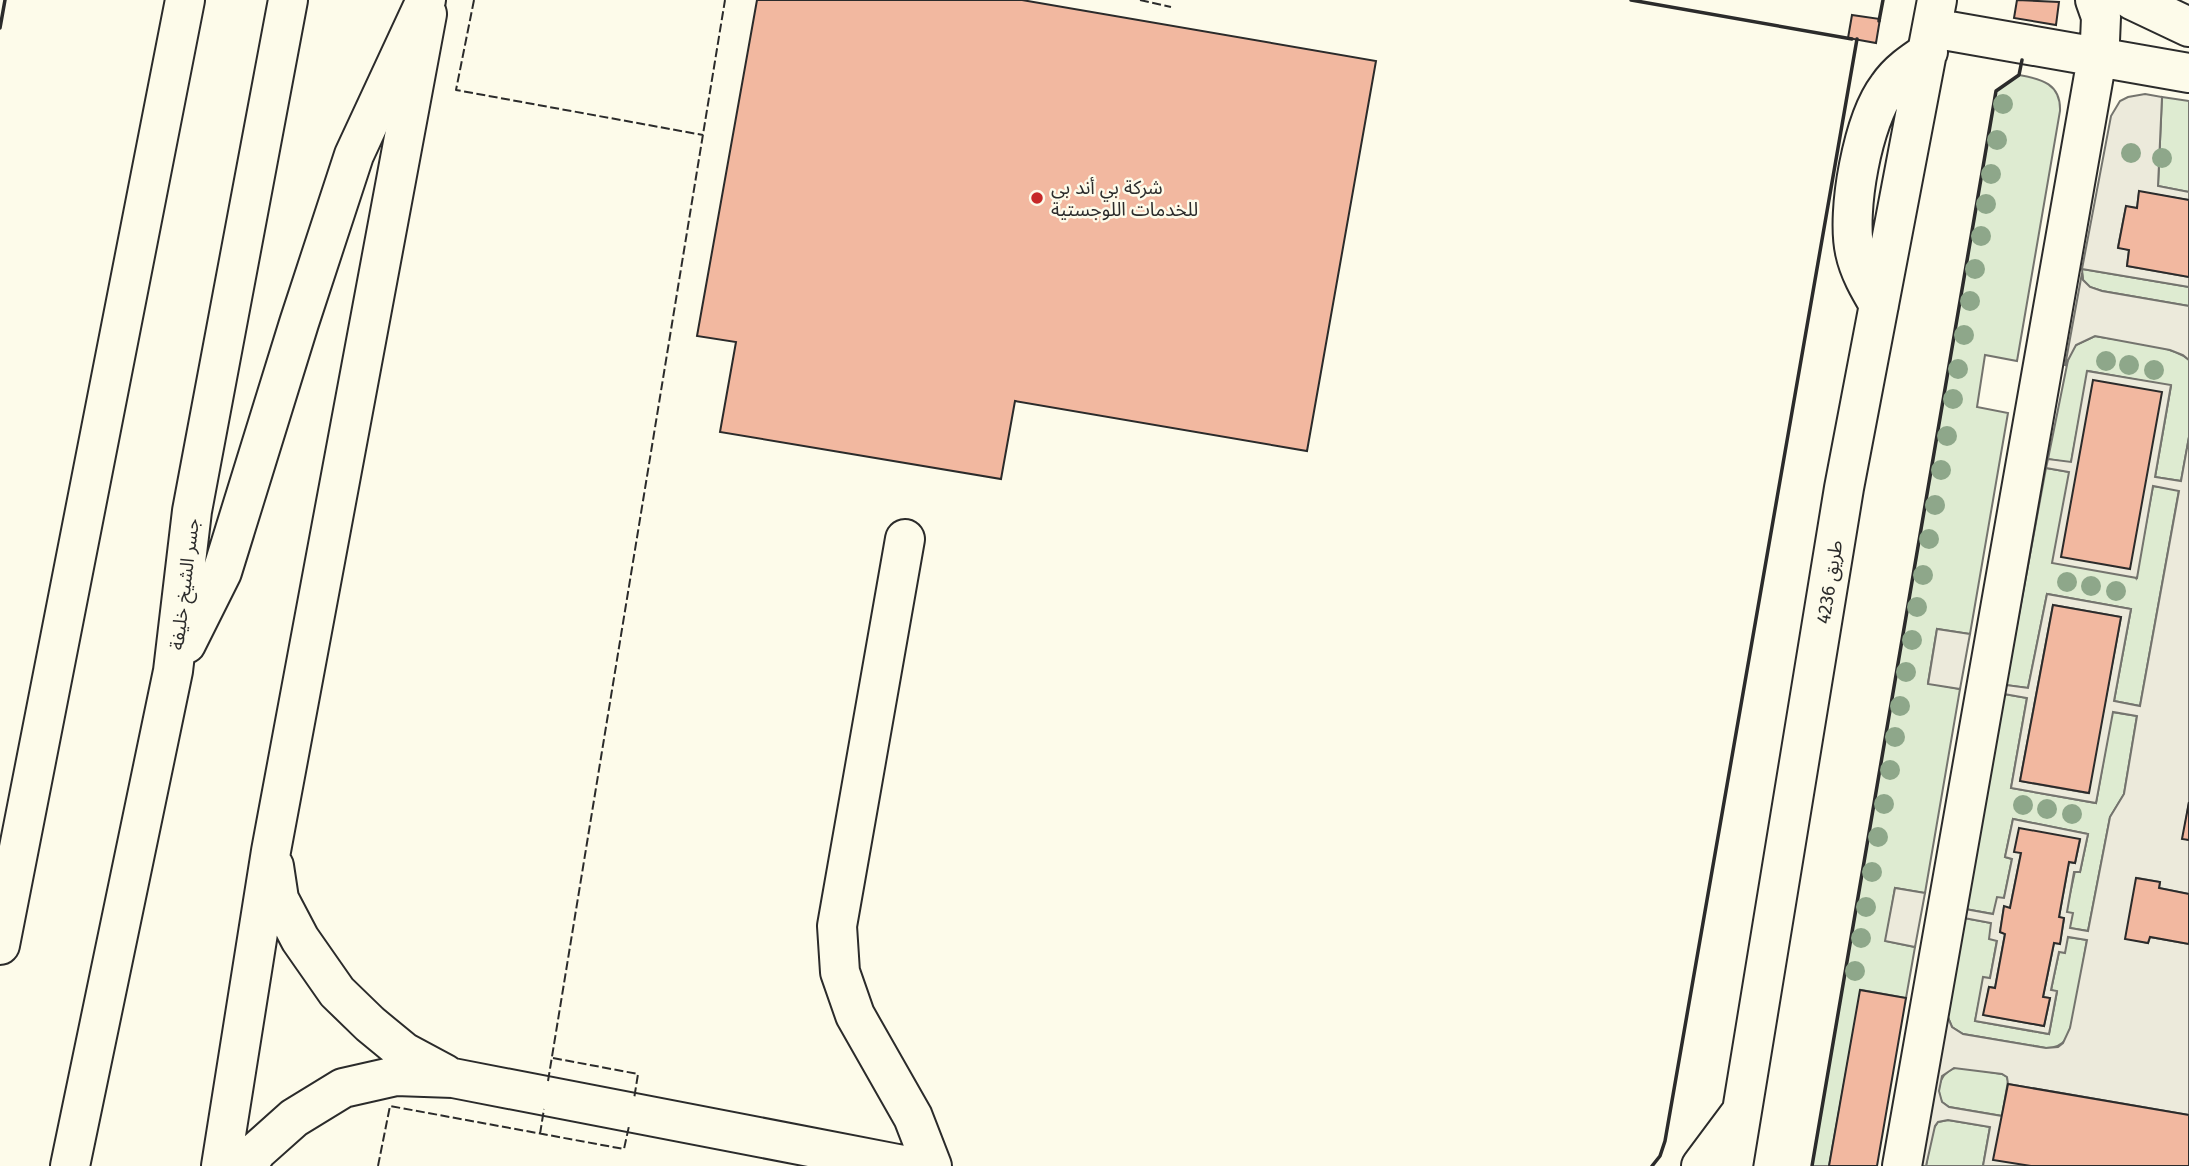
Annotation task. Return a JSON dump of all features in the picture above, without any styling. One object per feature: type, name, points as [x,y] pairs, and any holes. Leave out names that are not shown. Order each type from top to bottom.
[{"type":"main road","points":[[0,945],[185,0]]},
{"type":"main road","name":"جسر الشيخ خليفة","points":[[70,1166],[173,671],[192,511],[288,0]]},
{"type":"main road","points":[[173,671],[222,572],[354,155],[427,0]]},
{"type":"main road","points":[[220,1166],[271,851],[427,0]]},
{"type":"main road","points":[[1902,1166],[2097,57],[2101,17],[2095,0]]},
{"type":"main road","points":[[2132,0],[2189,27]]},
{"type":"main road","points":[[1932,27],[2189,73]]},
{"type":"main road","name":"طريق 4236","points":[[1733,1166],[1844,488],[1932,27]]},
{"type":"main road","points":[[905,539],[837,926],[840,972],[855,1015],[913,1117],[932,1166]]},
{"type":"main road","points":[[271,851],[279,899],[300,939],[337,992],[404,1052],[453,1078]]},
{"type":"main road","points":[[247,1166],[257,1151],[294,1118],[342,1088],[396,1076],[453,1078],[908,1166]]},
{"type":"main road","points":[[1701,1166],[1742,1111]]},
{"type":"green space","points":[[2019,75],[2042,81],[2054,89],[2060,111],[2017,361],[1985,355],[1977,407],[2008,413],[1970,634],[1937,629],[1928,683],[1960,689],[1925,893],[1895,888],[1886,941],[1915,947],[1906,998],[1861,990],[1829,1166],[1812,1166],[1996,91]]},
{"type":"green space","points":[[2162,97],[2189,101],[2189,192],[2158,186]]},
{"type":"green space","points":[[2082,269],[2189,287],[2189,306],[2090,287],[2083,280]]},
{"type":"green space","points":[[2095,336],[2170,350],[2189,360],[2189,437],[2181,481],[2155,477],[2171,386],[2088,371],[2071,463],[2048,459],[2069,355],[2076,345]]},
{"type":"green space","points":[[2046,468],[2069,472],[2136,578],[2153,486],[2179,490],[2140,706],[2114,701],[2131,609],[2047,594],[2028,688],[2006,685]]},
{"type":"green space","points":[[2004,694],[2027,698],[2011,788],[2096,803],[2112,712],[2137,716],[2124,794],[2110,817],[2088,931],[2070,928],[2066,912],[2075,871],[2080,872],[2088,834],[2013,819],[2005,857],[2012,859],[2004,898],[1993,914],[1965,909]]},
{"type":"green space","points":[[1964,918],[1991,923],[1997,940],[1990,979],[1984,978],[1975,1021],[2049,1034],[2057,992],[2051,990],[2059,952],[2068,937],[2087,940],[2073,1020],[2062,1043],[2046,1048],[1963,1034],[1952,1027],[1947,1015]]},
{"type":"green space","points":[[1959,1067],[2007,1077],[2002,1116],[1949,1107],[1942,1102],[1939,1091],[1941,1080],[1948,1072]]},
{"type":"green space","points":[[1948,1120],[1990,1127],[1983,1166],[1926,1166],[1932,1131],[1938,1122]]},
{"type":"shaded area","points":[[2145,94],[2162,97],[2158,186],[2189,192],[2189,200],[2139,192],[2137,208],[2126,207],[2118,247],[2129,250],[2127,266],[2189,277],[2189,287],[2082,269],[2111,116],[2120,101]]},
{"type":"shaded area","points":[[2082,273],[2083,280],[2090,287],[2102,291],[2189,306],[2189,360],[2170,350],[2095,336],[2076,345],[2065,366]]},
{"type":"shaded area","points":[[2087,371],[2171,385],[2155,477],[2181,481],[2189,437],[2189,802],[2183,838],[2189,840],[2189,894],[2159,888],[2160,882],[2137,878],[2126,938],[2148,943],[2150,937],[2189,944],[2189,1115],[2008,1084],[2007,1077],[2002,1074],[1954,1068],[1942,1076],[1939,1091],[1942,1102],[1949,1107],[2002,1116],[2031,1166],[1983,1166],[1990,1127],[1948,1120],[1938,1122],[1935,1126],[1926,1166],[1920,1166],[1947,1015],[1952,1027],[1963,1034],[2046,1048],[2058,1047],[2063,1043],[2070,1028],[2087,940],[2068,937],[2065,953],[2059,952],[2051,990],[2057,991],[2049,1034],[1975,1021],[1983,977],[1990,978],[1997,941],[1989,939],[1991,923],[1964,918],[1965,909],[1993,914],[1997,897],[2004,898],[2012,859],[2005,857],[2013,819],[2088,834],[2080,872],[2074,872],[2067,912],[2073,913],[2070,928],[2088,931],[2110,817],[2124,794],[2137,716],[2113,712],[2096,803],[2011,788],[2027,698],[2004,694],[2006,685],[2028,688],[2047,594],[2131,609],[2114,701],[2140,706],[2179,491],[2153,486],[2137,578],[2052,563],[2069,472],[2046,468],[2048,459],[2071,462]],"holes":[[[2053,605],[2121,617],[2088,793],[2020,781]],[[2080,840],[2075,863],[2069,862],[2059,917],[2064,919],[2060,943],[2054,943],[2043,997],[2050,998],[2044,1026],[1984,1015],[1989,987],[1995,988],[2005,934],[2000,932],[2004,907],[2010,908],[2021,853]]]},
{"type":"shaded area","points":[[1937,629],[1970,634],[1960,689],[1928,684]]},
{"type":"shaded area","points":[[1895,888],[1925,893],[1915,947],[1885,941]]},
{"type":"building","name":"شركة بي أند بي للخدمات اللوجستية","points":[[757,0],[1022,0],[1376,61],[1307,451],[1015,401],[1001,479],[720,432],[736,342],[697,336]]},
{"type":"building","points":[[2017,0],[2059,2],[2056,25],[2014,18]]},
{"type":"building","points":[[1852,15],[1880,19],[1876,43],[1848,38]]},
{"type":"building","points":[[2139,191],[2189,200],[2189,277],[2127,266],[2129,250],[2118,248],[2126,206],[2137,208]]},
{"type":"building","points":[[2093,380],[2162,392],[2130,569],[2061,557]]},
{"type":"building","points":[[2053,605],[2121,617],[2089,793],[2020,781]]},
{"type":"building","points":[[2189,802],[2189,840],[2182,839]]},
{"type":"building","points":[[2019,828],[2080,839],[2075,863],[2069,862],[2059,917],[2064,918],[2060,944],[2054,943],[2043,997],[2050,998],[2044,1026],[1983,1015],[1989,987],[1995,988],[2005,934],[2000,932],[2004,906],[2010,908],[2021,853],[2014,852]]},
{"type":"building","points":[[2136,878],[2160,882],[2159,888],[2189,894],[2189,944],[2150,937],[2148,943],[2125,939]]},
{"type":"building","points":[[1860,990],[1906,998],[1877,1166],[1829,1166]]},
{"type":"building","points":[[2008,1084],[2189,1115],[2189,1166],[2031,1166],[1993,1160]]},
{"type":"fence","points":[[474,0],[456,90],[703,135]]},
{"type":"fence","points":[[548,1081],[725,0]]},
{"type":"fence","points":[[1140,0],[1171,7]]},
{"type":"fence","points":[[553,1058],[638,1074],[634,1099]]},
{"type":"fence","points":[[378,1166],[390,1106],[624,1149],[629,1126]]},
{"type":"fence","points":[[540,1134],[544,1109]]},
{"type":"wall","points":[[0,28],[5,0]]},
{"type":"wall","points":[[1631,0],[1852,39]]},
{"type":"wall","points":[[1879,21],[1883,0]]},
{"type":"wall","points":[[1652,1166],[1660,1156],[1665,1141],[1857,39]]},
{"type":"wall","points":[[1812,1166],[1996,91],[2019,75],[2022,60]]},
{"type":"place","name":"شركة بي أند بي للخدمات اللوجستية","points":[[1037,198]]}]
